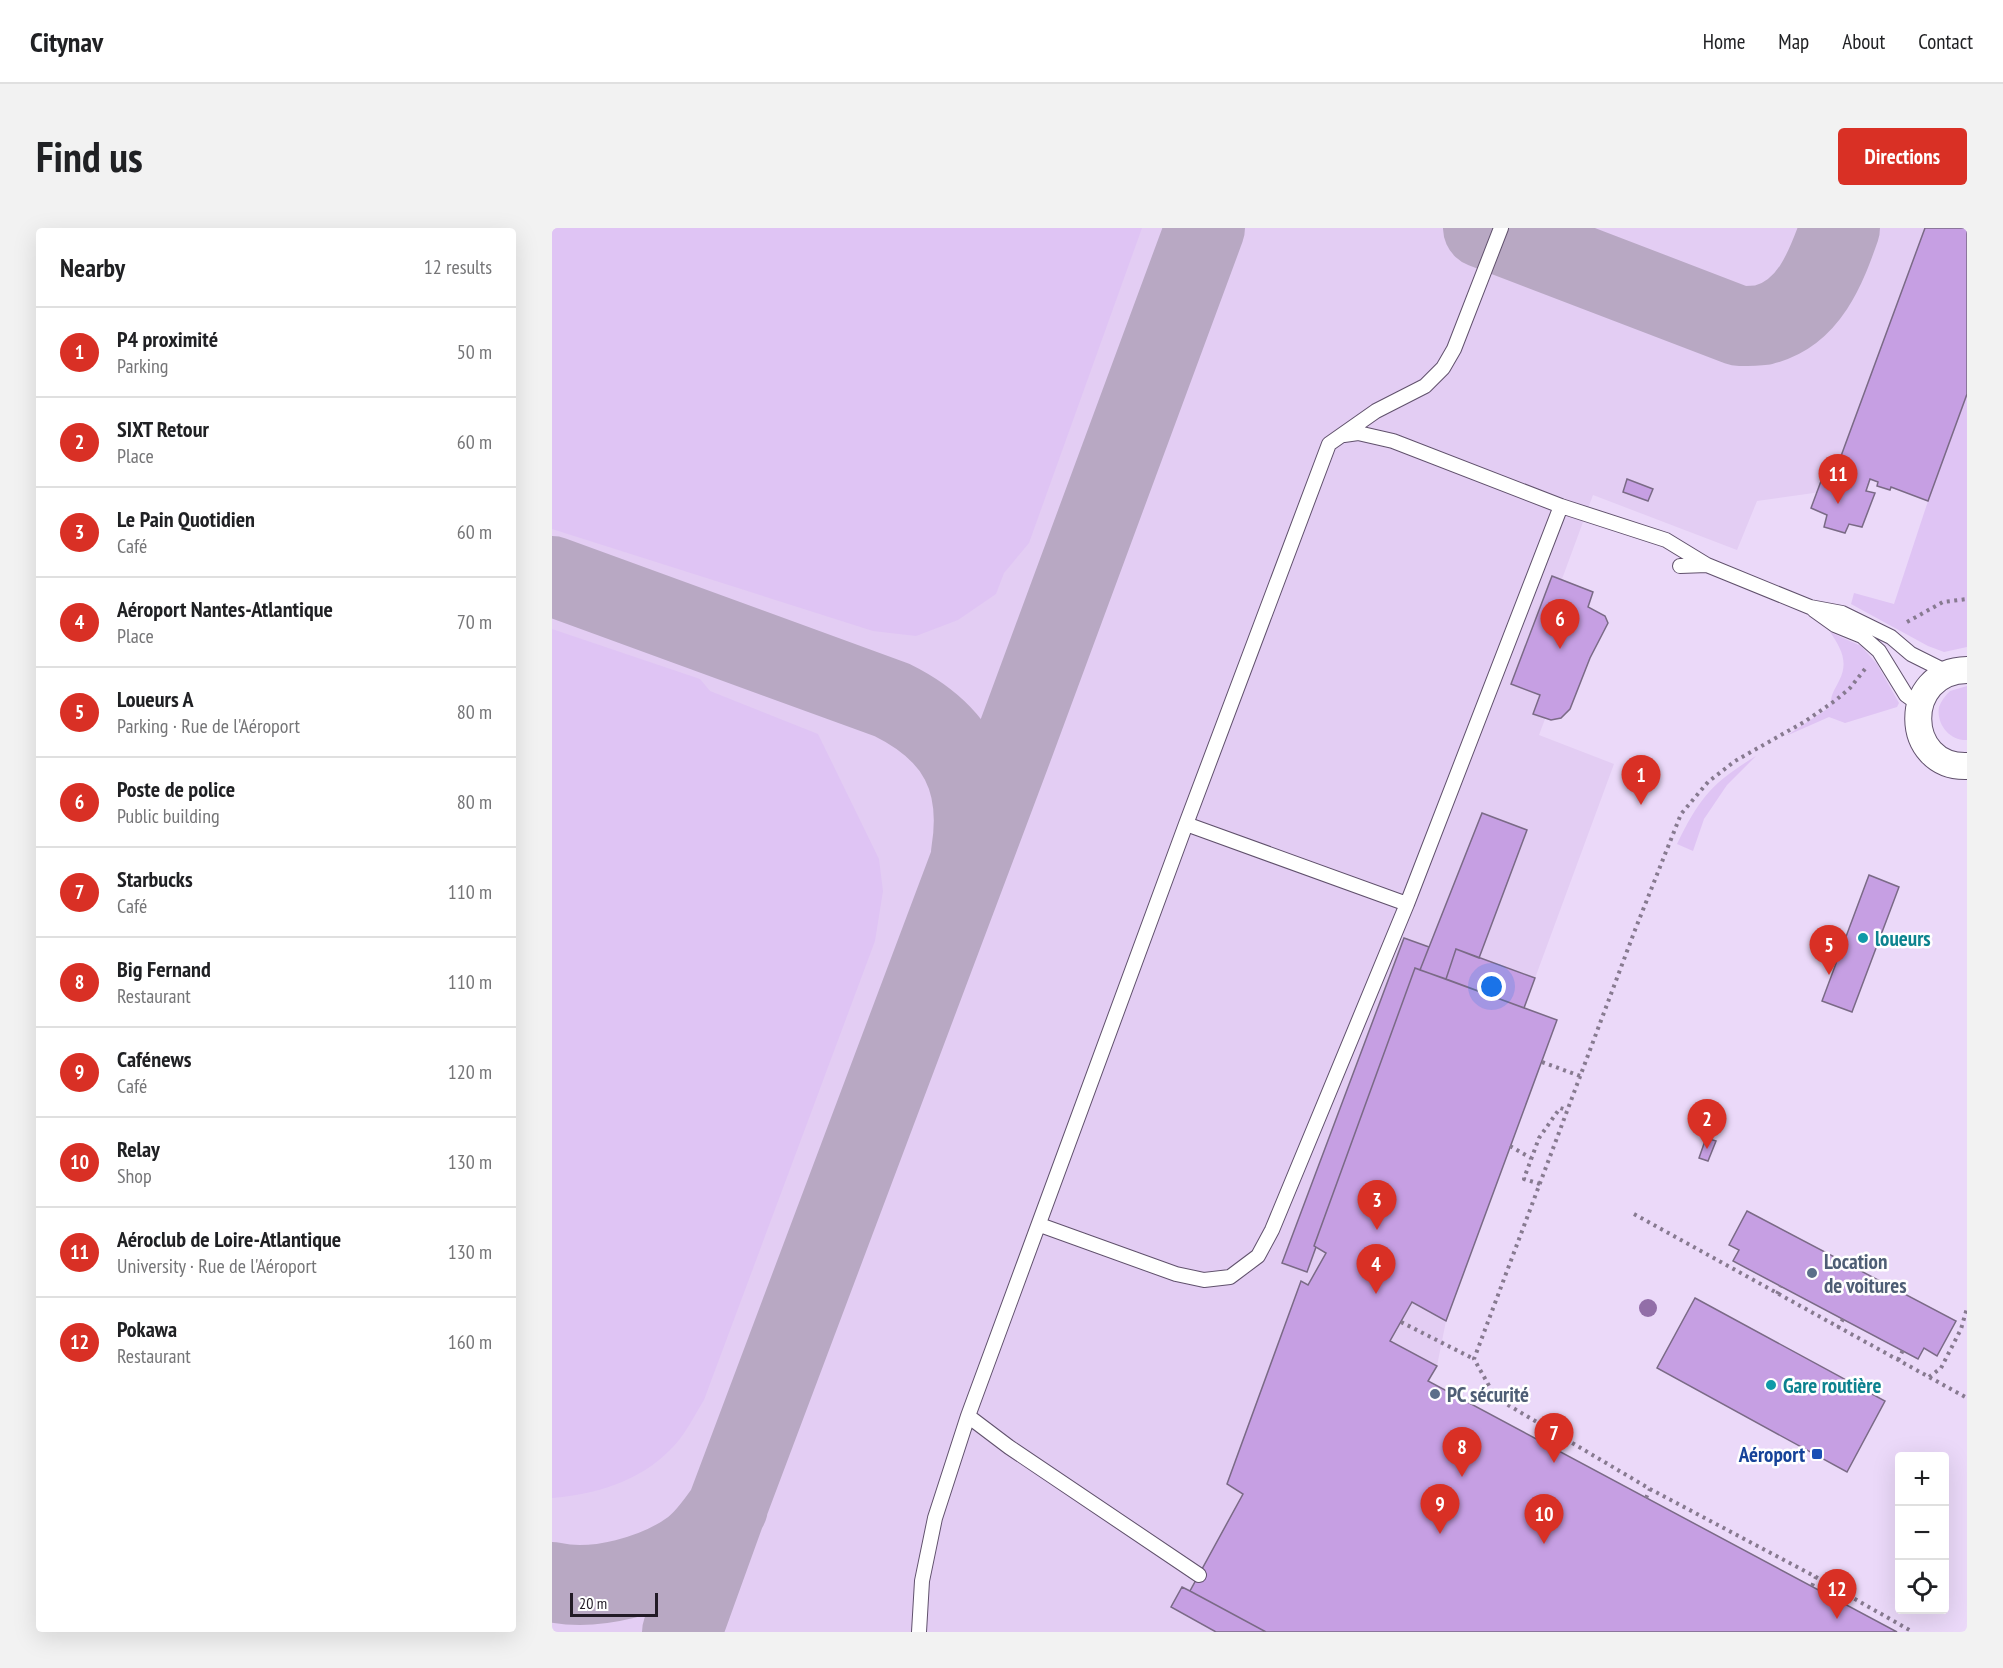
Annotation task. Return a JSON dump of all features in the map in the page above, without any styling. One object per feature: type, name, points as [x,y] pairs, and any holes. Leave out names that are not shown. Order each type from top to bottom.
[{"type":"street","points":[[1958,671],[1934,682],[1928,689],[1920,705],[1918,723],[1919,732],[1928,748],[1943,761],[1953,765],[1967,766]]},
{"type":"lane","points":[[919,1632],[922,1581],[934,1518],[968,1416],[1329,444],[1376,411],[1425,386],[1443,368],[1454,349],[1502,228]]},
{"type":"lane","points":[[1342,435],[1358,433],[1393,441],[1561,506],[1666,540],[1707,565],[1810,607],[1842,613],[1891,637],[1911,654],[1958,671]]},
{"type":"lane","points":[[1040,1225],[1176,1274],[1204,1280],[1230,1277],[1258,1256],[1272,1230],[1407,904],[1561,506]]},
{"type":"lane","points":[[1680,566],[1707,565]]},
{"type":"lane","points":[[1810,607],[1835,625],[1862,636],[1879,651],[1906,695],[1920,705]]},
{"type":"lane","points":[[1186,824],[1407,904]]},
{"type":"lane","points":[[968,1416],[1009,1447],[1199,1575]]},
{"type":"path","points":[[1906,622],[1943,602],[1967,599]]},
{"type":"path","points":[[1474,1359],[1567,1110],[1682,814],[1708,782],[1735,761],[1804,722],[1836,700],[1850,688],[1867,666]]},
{"type":"path","points":[[1542,1062],[1580,1076]]},
{"type":"path","points":[[1540,1184],[1524,1179],[1531,1158],[1539,1138],[1560,1108],[1567,1110]]},
{"type":"path","points":[[1510,1146],[1531,1158]]},
{"type":"path","points":[[1634,1214],[1967,1398]]},
{"type":"path","points":[[1777,1294],[1781,1286]]},
{"type":"path","points":[[1929,1377],[1941,1368],[1961,1329],[1967,1308]]},
{"type":"path","points":[[1838,1328],[1843,1319]]},
{"type":"path","points":[[1401,1322],[1474,1359],[1492,1391],[1503,1402],[1650,1489],[1816,1577],[1913,1632]]},
{"type":"path","points":[[1898,1360],[1903,1350]]},
{"type":"path","points":[[1646,1498],[1650,1489]]},
{"type":"path","points":[[1812,1586],[1816,1577]]},
{"type":"shaded area","points":[[552,228],[1925,228],[1828,491],[1757,501],[1737,550],[1593,495],[1562,579],[1593,592],[1588,607],[1605,616],[1608,623],[1590,658],[1570,709],[1561,718],[1545,719],[1539,735],[1614,764],[1524,1008],[1557,1020],[1446,1321],[1437,1366],[1428,1381],[1897,1632],[552,1632]]},
{"type":"shaded area","points":[[552,228],[1142,228],[1029,543],[1004,573],[996,594],[958,620],[916,636],[873,631],[552,529]]},
{"type":"shaded area","points":[[1967,394],[1967,647],[1944,652],[1928,646],[1851,604],[1854,593],[1894,604]]},
{"type":"shaded area","points":[[552,629],[700,679],[710,691],[818,734],[879,859],[883,891],[875,941],[704,1400],[675,1445],[645,1470],[600,1490],[552,1498]]},
{"type":"shaded area","points":[[1830,632],[1861,646],[1877,664],[1899,703],[1897,707],[1845,723],[1829,717],[1786,736],[1830,707],[1833,693],[1842,674],[1843,661]]},
{"type":"shaded area","points":[[1967,686],[1967,740],[1961,740],[1955,738],[1942,725],[1939,707],[1950,691]]},
{"type":"shaded area","points":[[1756,756],[1727,785],[1704,819],[1693,851],[1677,844],[1693,814],[1709,792],[1728,775]]},
{"type":"building","points":[[1925,228],[1967,228],[1967,394],[1928,501],[1891,487],[1890,490],[1877,486],[1878,482],[1870,479],[1866,491],[1875,493],[1862,527],[1849,524],[1845,533],[1824,527],[1827,515],[1811,508],[1827,465],[1847,472],[1837,467]]},
{"type":"building","points":[[1627,479],[1653,489],[1648,501],[1623,492]]},
{"type":"building","points":[[1552,576],[1593,592],[1588,607],[1605,616],[1608,623],[1590,658],[1570,709],[1561,718],[1551,720],[1533,714],[1540,695],[1511,684]]},
{"type":"building","points":[[1482,813],[1527,830],[1479,958],[1456,949],[1446,979],[1420,970]]},
{"type":"building","name":"loueurs","points":[[1869,875],[1899,887],[1852,1012],[1822,1001]]},
{"type":"building","points":[[1404,938],[1429,947],[1420,970],[1415,968],[1314,1246],[1316,1247],[1307,1272],[1282,1263]]},
{"type":"building","points":[[1456,949],[1535,978],[1524,1008],[1446,979]]},
{"type":"building","points":[[1415,968],[1557,1020],[1446,1321],[1412,1302],[1390,1341],[1437,1366],[1428,1381],[1897,1632],[1266,1632],[1190,1591],[1243,1494],[1227,1484],[1301,1281],[1308,1285],[1326,1253],[1314,1246]]},
{"type":"building","points":[[1706,1138],[1716,1141],[1708,1161],[1699,1158]]},
{"type":"building","name":"Location de voitures","points":[[1747,1211],[1956,1321],[1937,1356],[1924,1348],[1918,1359],[1733,1261],[1739,1250],[1729,1245]]},
{"type":"building","name":"Gare routière","points":[[1695,1298],[1885,1401],[1847,1472],[1657,1368]]},
{"type":"building","points":[[1182,1587],[1266,1632],[1216,1632],[1171,1607]]},
{"type":"taxiway","points":[[682,1632],[1205,228]]},
{"type":"taxiway","points":[[1483,228],[1739,326],[1763,325],[1779,319],[1804,300],[1822,273],[1840,228]]},
{"type":"taxiway","points":[[552,576],[892,700],[915,713],[949,743],[960,761],[973,803],[974,827],[971,853]]},
{"type":"taxiway","points":[[552,1582],[569,1585],[606,1583],[644,1574],[661,1567],[697,1545],[712,1530],[728,1507]]},
{"type":"place","name":"Aéroclub de Loire-Atlantique","points":[[1838,504]]},
{"type":"place","name":"Poste de police","points":[[1560,649]]},
{"type":"place","name":"P4 proximité","points":[[1641,805]]},
{"type":"place","name":"loueurs","points":[[1863,938]]},
{"type":"place","name":"Loueurs A","points":[[1829,975]]},
{"type":"place","name":"SIXT Retour","points":[[1707,1149]]},
{"type":"place","name":"Le Pain Quotidien","points":[[1377,1230]]},
{"type":"place","name":"Location de voitures","points":[[1812,1273]]},
{"type":"place","name":"Aéroport Nantes-Atlantique","points":[[1376,1294]]},
{"type":"place","name":"Gare routière","points":[[1771,1385]]},
{"type":"place","name":"PC sécurité","points":[[1435,1394]]},
{"type":"place","name":"Aéroport","points":[[1817,1454]]},
{"type":"place","name":"Starbucks","points":[[1554,1463]]},
{"type":"place","name":"Big Fernand","points":[[1462,1477]]},
{"type":"place","name":"Cafénews","points":[[1440,1534]]},
{"type":"place","name":"Relay","points":[[1544,1544]]},
{"type":"place","name":"Pokawa","points":[[1837,1619]]}]
